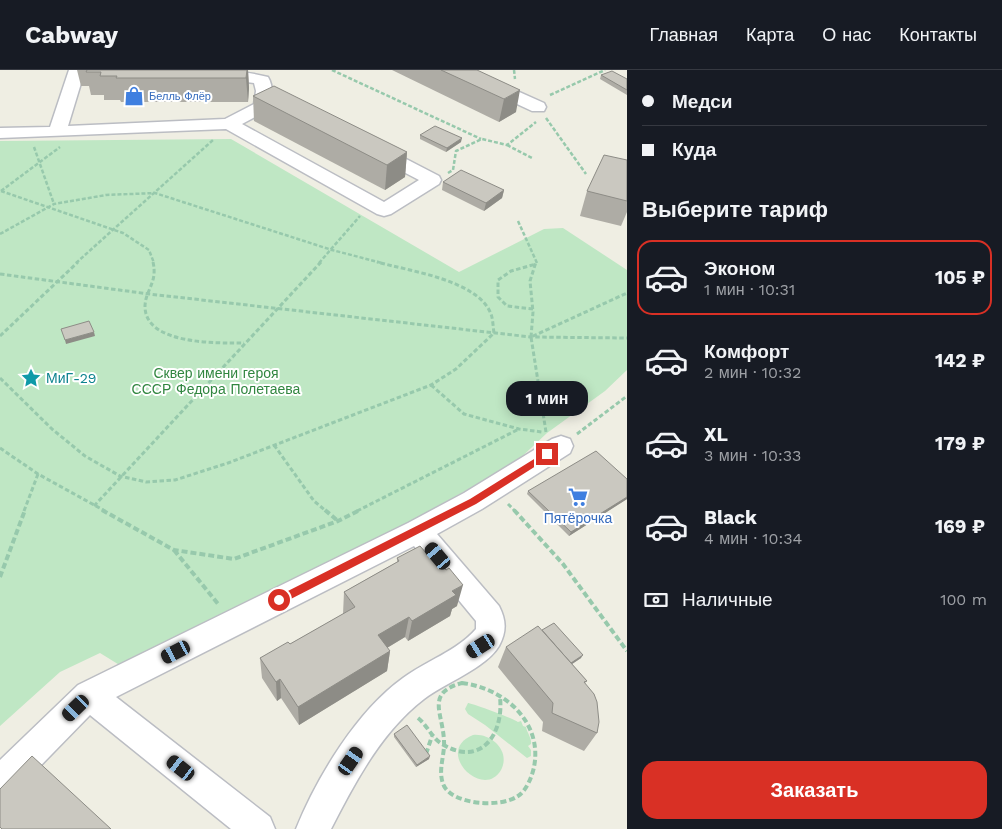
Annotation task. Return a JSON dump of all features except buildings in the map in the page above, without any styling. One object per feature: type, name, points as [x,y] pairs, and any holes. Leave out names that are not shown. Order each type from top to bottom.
[{"type":"lane","points":[[56,132],[77,70]]},
{"type":"lane","points":[[456,70],[541,112]]},
{"type":"lane","points":[[0,132],[56,132],[230,124],[262,106],[264,91],[262,80],[244,76],[197,76]]},
{"type":"lane","points":[[264,91],[280,100]]},
{"type":"lane","points":[[230,124],[384,210],[432,180],[365,144]]},
{"type":"lane","points":[[0,783],[89,695],[418,531],[473,501],[561,446]]},
{"type":"lane","points":[[313,829],[346,769],[391,710],[414,689],[481,646],[487,639],[499,639],[489,615],[418,531]]},
{"type":"lane","points":[[89,695],[258,829]]},
{"type":"path","points":[[332,70],[482,139],[507,145],[532,158]]},
{"type":"path","points":[[514,70],[517,90],[541,112],[586,174]]},
{"type":"path","points":[[507,145],[541,112],[542,99],[605,70]]},
{"type":"path","points":[[0,336],[113,229],[230,124]]},
{"type":"path","points":[[0,192],[40,160],[83,131]]},
{"type":"path","points":[[30,132],[31,141],[40,160],[54,204]]},
{"type":"path","points":[[445,175],[453,170],[456,151],[482,139]]},
{"type":"path","points":[[0,192],[113,229],[131,237],[151,252],[157,274],[145,308],[149,323],[160,331],[179,338],[215,343],[245,343]]},
{"type":"path","points":[[0,234],[54,204],[106,195],[155,193],[332,250],[462,285],[476,294],[491,313],[494,333]]},
{"type":"path","points":[[94,506],[332,250],[361,215],[384,210]]},
{"type":"path","points":[[518,220],[537,264]]},
{"type":"path","points":[[533,309],[506,306],[498,297],[498,280],[511,271],[537,264]]},
{"type":"path","points":[[432,385],[464,414],[519,429],[546,433],[531,338],[533,309],[530,298],[530,273],[537,264]]},
{"type":"path","points":[[0,274],[149,294],[531,338],[627,338]]},
{"type":"path","points":[[531,338],[627,293]]},
{"type":"path","points":[[0,378],[52,430],[85,456],[120,476],[146,482],[175,480],[228,464],[432,385],[456,369],[494,333]]},
{"type":"path","points":[[561,446],[627,396]]},
{"type":"path","points":[[0,448],[38,474],[174,550],[234,559],[338,521],[519,429]]},
{"type":"path","points":[[274,445],[314,501],[338,521]]},
{"type":"path","points":[[0,577],[38,474]]},
{"type":"path","points":[[493,488],[564,564],[627,651]]},
{"type":"path","points":[[174,550],[220,606]]},
{"type":"path","points":[[457,683],[473,683],[500,697],[523,717],[534,736],[534,766],[529,781],[520,794],[508,799],[488,802],[466,801],[456,797],[448,790],[441,776],[444,732],[438,709],[442,695],[448,688],[457,683]]},
{"type":"path","points":[[391,710],[419,719],[432,736],[444,745],[467,751],[486,745],[496,736],[501,726],[503,715],[500,697]]},
{"type":"path","points":[[426,754],[432,736]]},
{"type":"green space","name":"Сквер имени героя СССР Федора Полетаева","points":[[231,139],[459,272],[544,229],[563,228],[627,270],[627,370],[605,391],[547,433],[514,464],[134,674],[100,653],[60,672],[0,726],[0,141]]},
{"type":"green space","points":[[468,703],[518,722],[521,721],[523,726],[526,727],[531,740],[531,744],[528,746],[531,750],[531,756],[527,758],[468,714],[465,709]]},
{"type":"green space","points":[[473,735],[480,735],[492,740],[501,750],[503,763],[501,770],[493,778],[483,780],[474,777],[465,770],[460,761],[458,752],[462,742]]},
{"type":"place","name":"Белль Флёр","points":[[134,96]]},
{"type":"place","name":"МиГ-29","points":[[31,378]]},
{"type":"place","name":"Пятёрочка","points":[[578,497]]},
{"type":"route","points":[[279,600],[418,531],[473,501],[547,454]]}]
